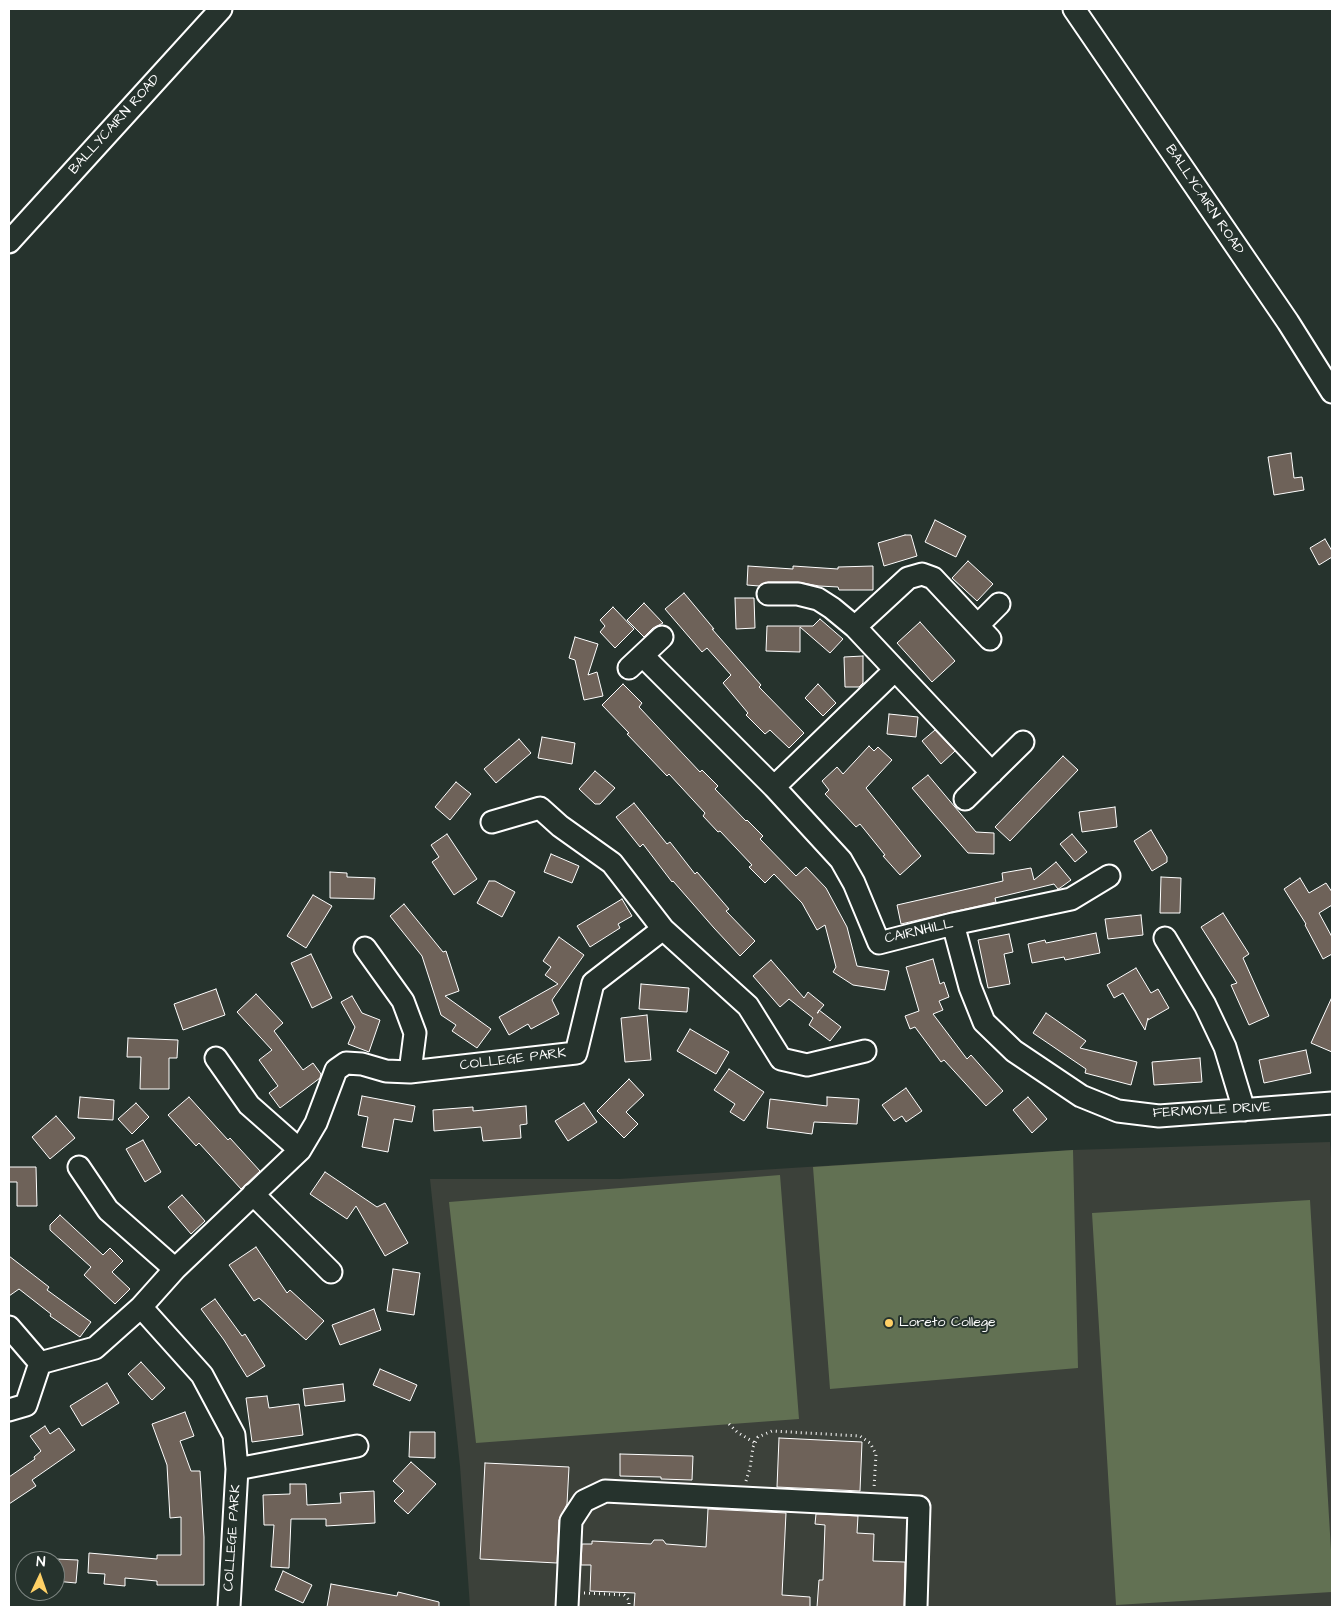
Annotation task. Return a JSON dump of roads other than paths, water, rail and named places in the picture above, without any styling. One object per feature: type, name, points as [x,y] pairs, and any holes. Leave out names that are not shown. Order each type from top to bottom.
[{"type":"street","name":"BALLYCAIRN ROAD","points":[[9,242],[221,9]]},
{"type":"street","name":"BALLYCAIRN ROAD","points":[[1074,9],[1288,322],[1332,392]]},
{"type":"street","points":[[855,627],[908,578],[922,574],[933,578],[984,632],[999,604]]},
{"type":"street","points":[[768,594],[798,594],[818,599],[832,608],[855,627],[992,773]]},
{"type":"street","name":"CAIRNHILL","points":[[662,637],[636,662],[774,787],[841,860],[854,883],[880,943],[953,924],[1071,899],[1108,876]]},
{"type":"street","points":[[774,787],[895,670]]},
{"type":"street","points":[[965,799],[1023,742]]},
{"type":"street","points":[[492,822],[540,808],[560,826],[612,863],[663,929],[748,1006],[781,1059],[807,1066],[864,1051]]},
{"type":"street","name":"FERMOYLE DRIVE","points":[[953,924],[970,987],[984,1022],[1014,1051],[1080,1096],[1118,1111],[1159,1116],[1332,1103]]},
{"type":"street","name":"COLLEGE PARK","points":[[40,1363],[95,1348],[141,1307],[175,1269],[300,1150],[316,1124],[336,1070],[346,1063],[362,1064],[386,1071],[410,1072],[576,1052],[593,983],[663,929]]},
{"type":"street","points":[[1165,938],[1205,1004],[1225,1047],[1244,1110]]},
{"type":"street","points":[[365,948],[402,1001],[415,1033],[410,1072]]},
{"type":"street","points":[[216,1058],[249,1105],[300,1150]]},
{"type":"street","points":[[79,1167],[108,1210],[175,1269]]},
{"type":"street","points":[[253,1194],[331,1272]]},
{"type":"street","name":"COLLEGE PARK","points":[[141,1307],[202,1375],[234,1435],[237,1469],[229,1607]]},
{"type":"street","points":[[9,1327],[40,1363],[26,1405],[9,1410]]},
{"type":"street","name":"COLLEGE PARK","points":[[237,1469],[357,1446]]},
{"type":"street","points":[[574,1600],[571,1521],[584,1501],[605,1491],[919,1506],[916,1607]]},
{"type":"place","name":"Loreto College","points":[[889,1323]]}]
